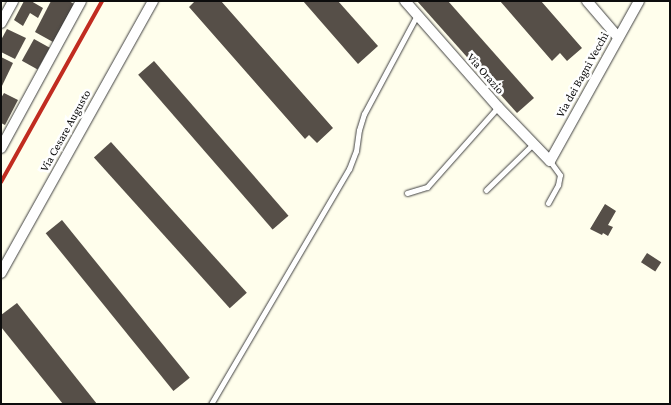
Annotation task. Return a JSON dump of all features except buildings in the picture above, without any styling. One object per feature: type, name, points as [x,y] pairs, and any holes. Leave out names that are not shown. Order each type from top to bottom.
[{"type":"street","points":[[1,23],[13,1]]},
{"type":"street","points":[[1,148],[81,1]]},
{"type":"street","name":"Via Cesare Augusto","points":[[1,273],[153,1]]},
{"type":"street","name":"Via Orazio","points":[[404,1],[532,145],[550,161]]},
{"type":"street","points":[[587,1],[618,37]]},
{"type":"street","name":"Via dei Bagni Vecchi","points":[[550,161],[639,1]]},
{"type":"lane","points":[[211,404],[349,168],[356,151],[359,130],[364,114],[417,15]]},
{"type":"lane","points":[[407,193],[426,186],[498,107]]},
{"type":"lane","points":[[486,190],[532,145]]},
{"type":"lane","points":[[548,202],[558,185],[560,175],[550,161]]},
{"type":"railway","points":[[1,182],[102,1]]}]
